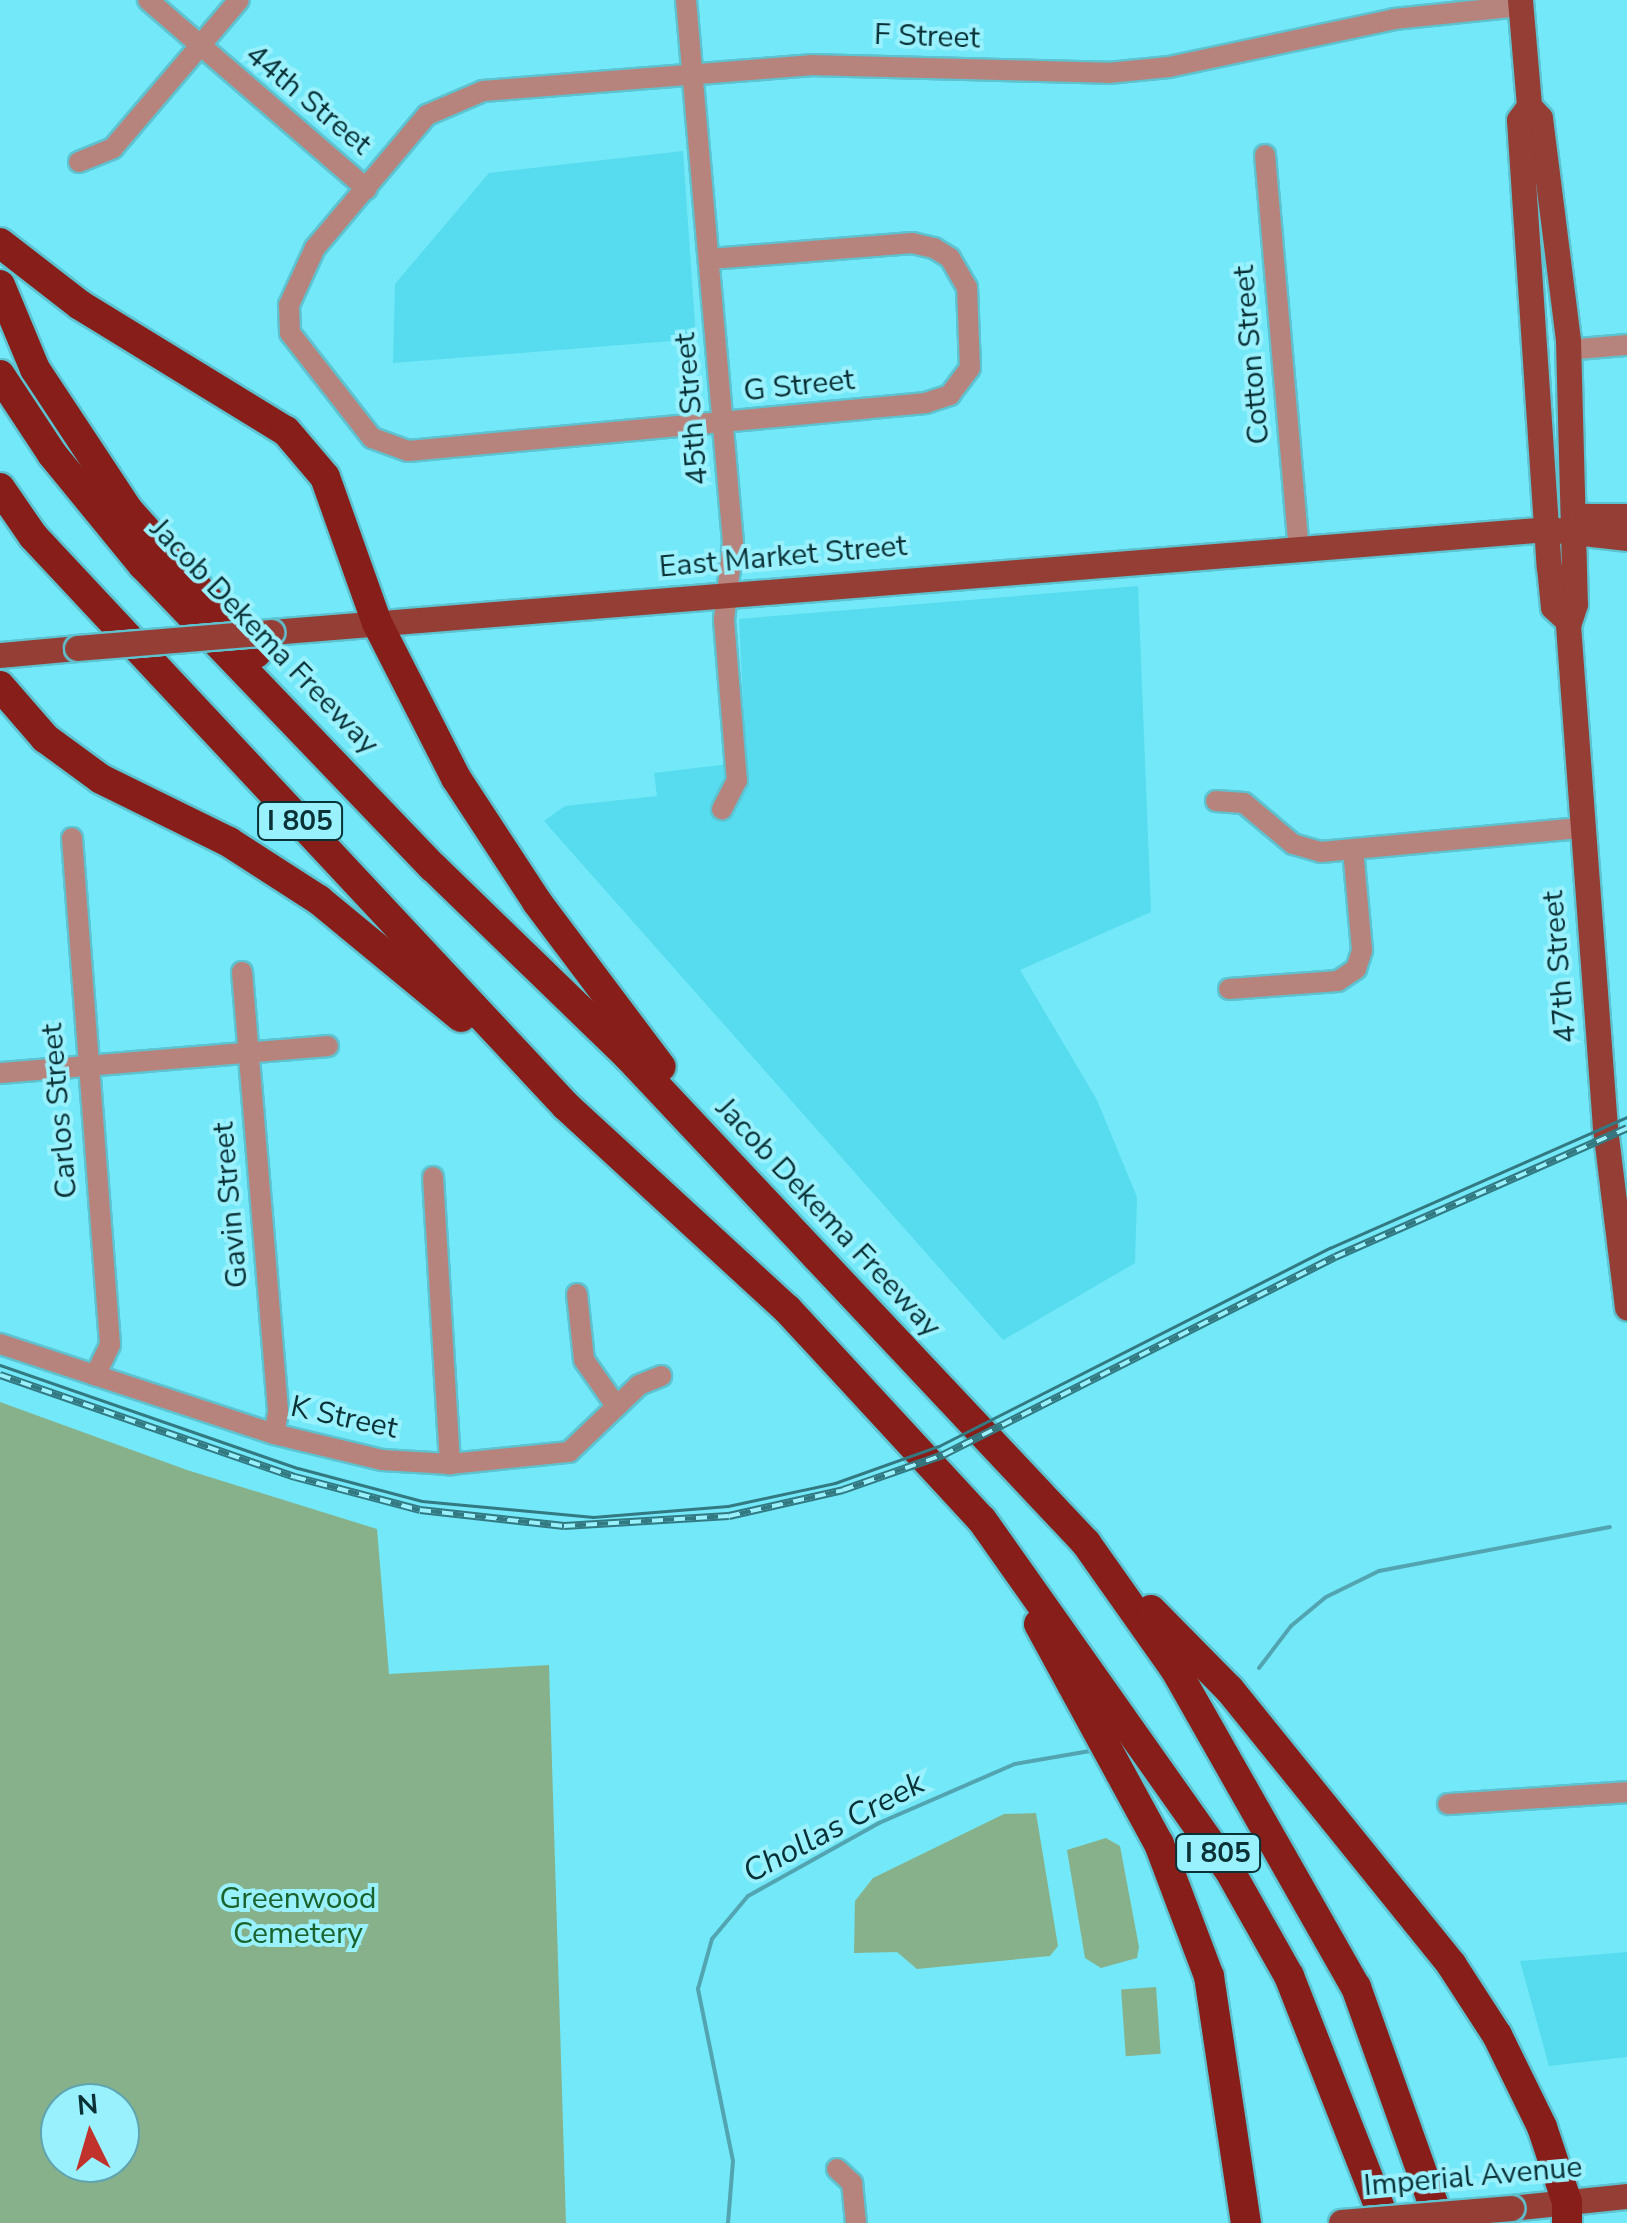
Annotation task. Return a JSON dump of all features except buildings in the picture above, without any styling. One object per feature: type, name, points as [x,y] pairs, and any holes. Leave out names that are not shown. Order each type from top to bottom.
[{"type":"highway","points":[[0,243],[80,305],[286,432],[326,476],[377,623],[456,778],[537,902],[756,1194]]},
{"type":"highway","points":[[0,285],[35,370],[128,510],[307,710],[433,867]]},
{"type":"highway","name":"Jacob Dekema Freeway","points":[[0,375],[52,454],[144,565],[433,867],[628,1056],[1086,1543],[1176,1669],[1356,1987],[1440,2223]]},
{"type":"highway","name":"I 805","points":[[0,488],[34,536],[566,1106],[787,1309],[982,1520],[1232,1875],[1289,1976],[1386,2223]]},
{"type":"highway","points":[[0,496],[34,536]]},
{"type":"highway","points":[[0,686],[45,738],[101,779],[230,842],[319,900],[566,1106]]},
{"type":"highway","points":[[982,1520],[1159,1844],[1192,1926],[1210,1976],[1229,2079],[1246,2223]]},
{"type":"highway","points":[[1086,1543],[1230,1690],[1450,1964],[1497,2035],[1542,2127],[1567,2213]]},
{"type":"main road","name":"47th Street","points":[[1520,3],[1528,106],[1519,120],[1560,528],[1576,604],[1567,620],[1580,828],[1627,1308]]},
{"type":"main road","name":"47th Street","points":[[1528,106],[1540,118],[1568,350],[1560,528]]},
{"type":"main road","name":"East Market Street","points":[[1560,528],[1587,516],[1627,516]]},
{"type":"main road","name":"East Market Street","points":[[0,654],[1560,528],[1627,538]]},
{"type":"main road","name":"Imperial Avenue","points":[[1333,2222],[1511,2208],[1567,2213],[1627,2196]]},
{"type":"street","name":"44th Street","points":[[148,0],[367,189],[298,276],[289,305],[290,333],[372,438],[390,448]]},
{"type":"street","points":[[78,162],[113,148],[239,0]]},
{"type":"street","name":"45th Street","points":[[686,0],[733,542],[727,593],[737,780],[722,809]]},
{"type":"street","name":"F Street","points":[[367,189],[427,115],[482,91],[860,64],[1108,73],[1169,67],[1394,20],[1520,3]]},
{"type":"street","name":"Cotton Street","points":[[1266,155],[1298,550]]},
{"type":"street","name":"G Street","points":[[390,448],[724,424],[950,395],[970,368],[970,317],[960,270],[934,248],[912,243],[710,259]]},
{"type":"street","points":[[1568,350],[1627,345]]},
{"type":"street","points":[[1216,801],[1244,803],[1293,844],[1320,852],[1580,828]]},
{"type":"street","name":"Carlos Street","points":[[72,838],[86,1066],[110,1345],[95,1376]]},
{"type":"street","points":[[1230,988],[1338,981],[1356,969],[1362,950],[1353,850]]},
{"type":"street","name":"Gavin Street","points":[[242,972],[278,1412],[274,1434]]},
{"type":"street","points":[[0,1073],[328,1046]]},
{"type":"street","points":[[433,1177],[450,1464]]},
{"type":"street","points":[[576,1294],[584,1360],[617,1407]]},
{"type":"street","name":"K Street","points":[[0,1344],[274,1434],[382,1460],[450,1464],[569,1452],[617,1407],[661,1376]]},
{"type":"street","points":[[1448,1804],[1627,1792]]},
{"type":"street","points":[[837,2169],[852,2183],[856,2223]]},
{"type":"shaded area","points":[[683,151],[696,339],[393,363],[395,284],[489,173]]},
{"type":"shaded area","points":[[1138,586],[1151,912],[1020,970],[1097,1100],[1137,1197],[1135,1263],[1003,1340],[544,821],[565,806],[657,796],[654,773],[746,762],[739,619]]},
{"type":"shaded area","points":[[1627,1952],[1627,2057],[1549,2066],[1520,1961]]},
{"type":"green space","name":"Greenwood Cemetery","points":[[0,1402],[187,1470],[377,1529],[389,1674],[549,1665],[566,2223],[0,2223]]},
{"type":"green space","points":[[1036,1813],[1058,1946],[1050,1956],[917,1969],[897,1952],[854,1953],[855,1901],[873,1878],[1004,1814]]},
{"type":"green space","points":[[1106,1838],[1120,1846],[1139,1947],[1137,1958],[1101,1968],[1085,1958],[1067,1850]]},
{"type":"green space","points":[[1156,1987],[1161,2054],[1126,2056],[1121,1989]]},
{"type":"waterway","points":[[1259,1668],[1291,1626],[1326,1597],[1379,1571],[1610,1527]]},
{"type":"waterway","name":"Chollas Creek","points":[[728,2223],[733,2161],[698,1989],[712,1939],[748,1896],[879,1823],[1015,1764],[1096,1750]]},
{"type":"tram line","points":[[0,1365],[298,1468],[422,1501],[593,1517],[728,1506],[835,1483],[939,1446],[1330,1248],[1627,1117]]},
{"type":"railway","points":[[0,1375],[295,1477],[420,1510],[564,1526],[729,1516],[843,1490],[943,1455],[1335,1257],[1627,1128]]}]
